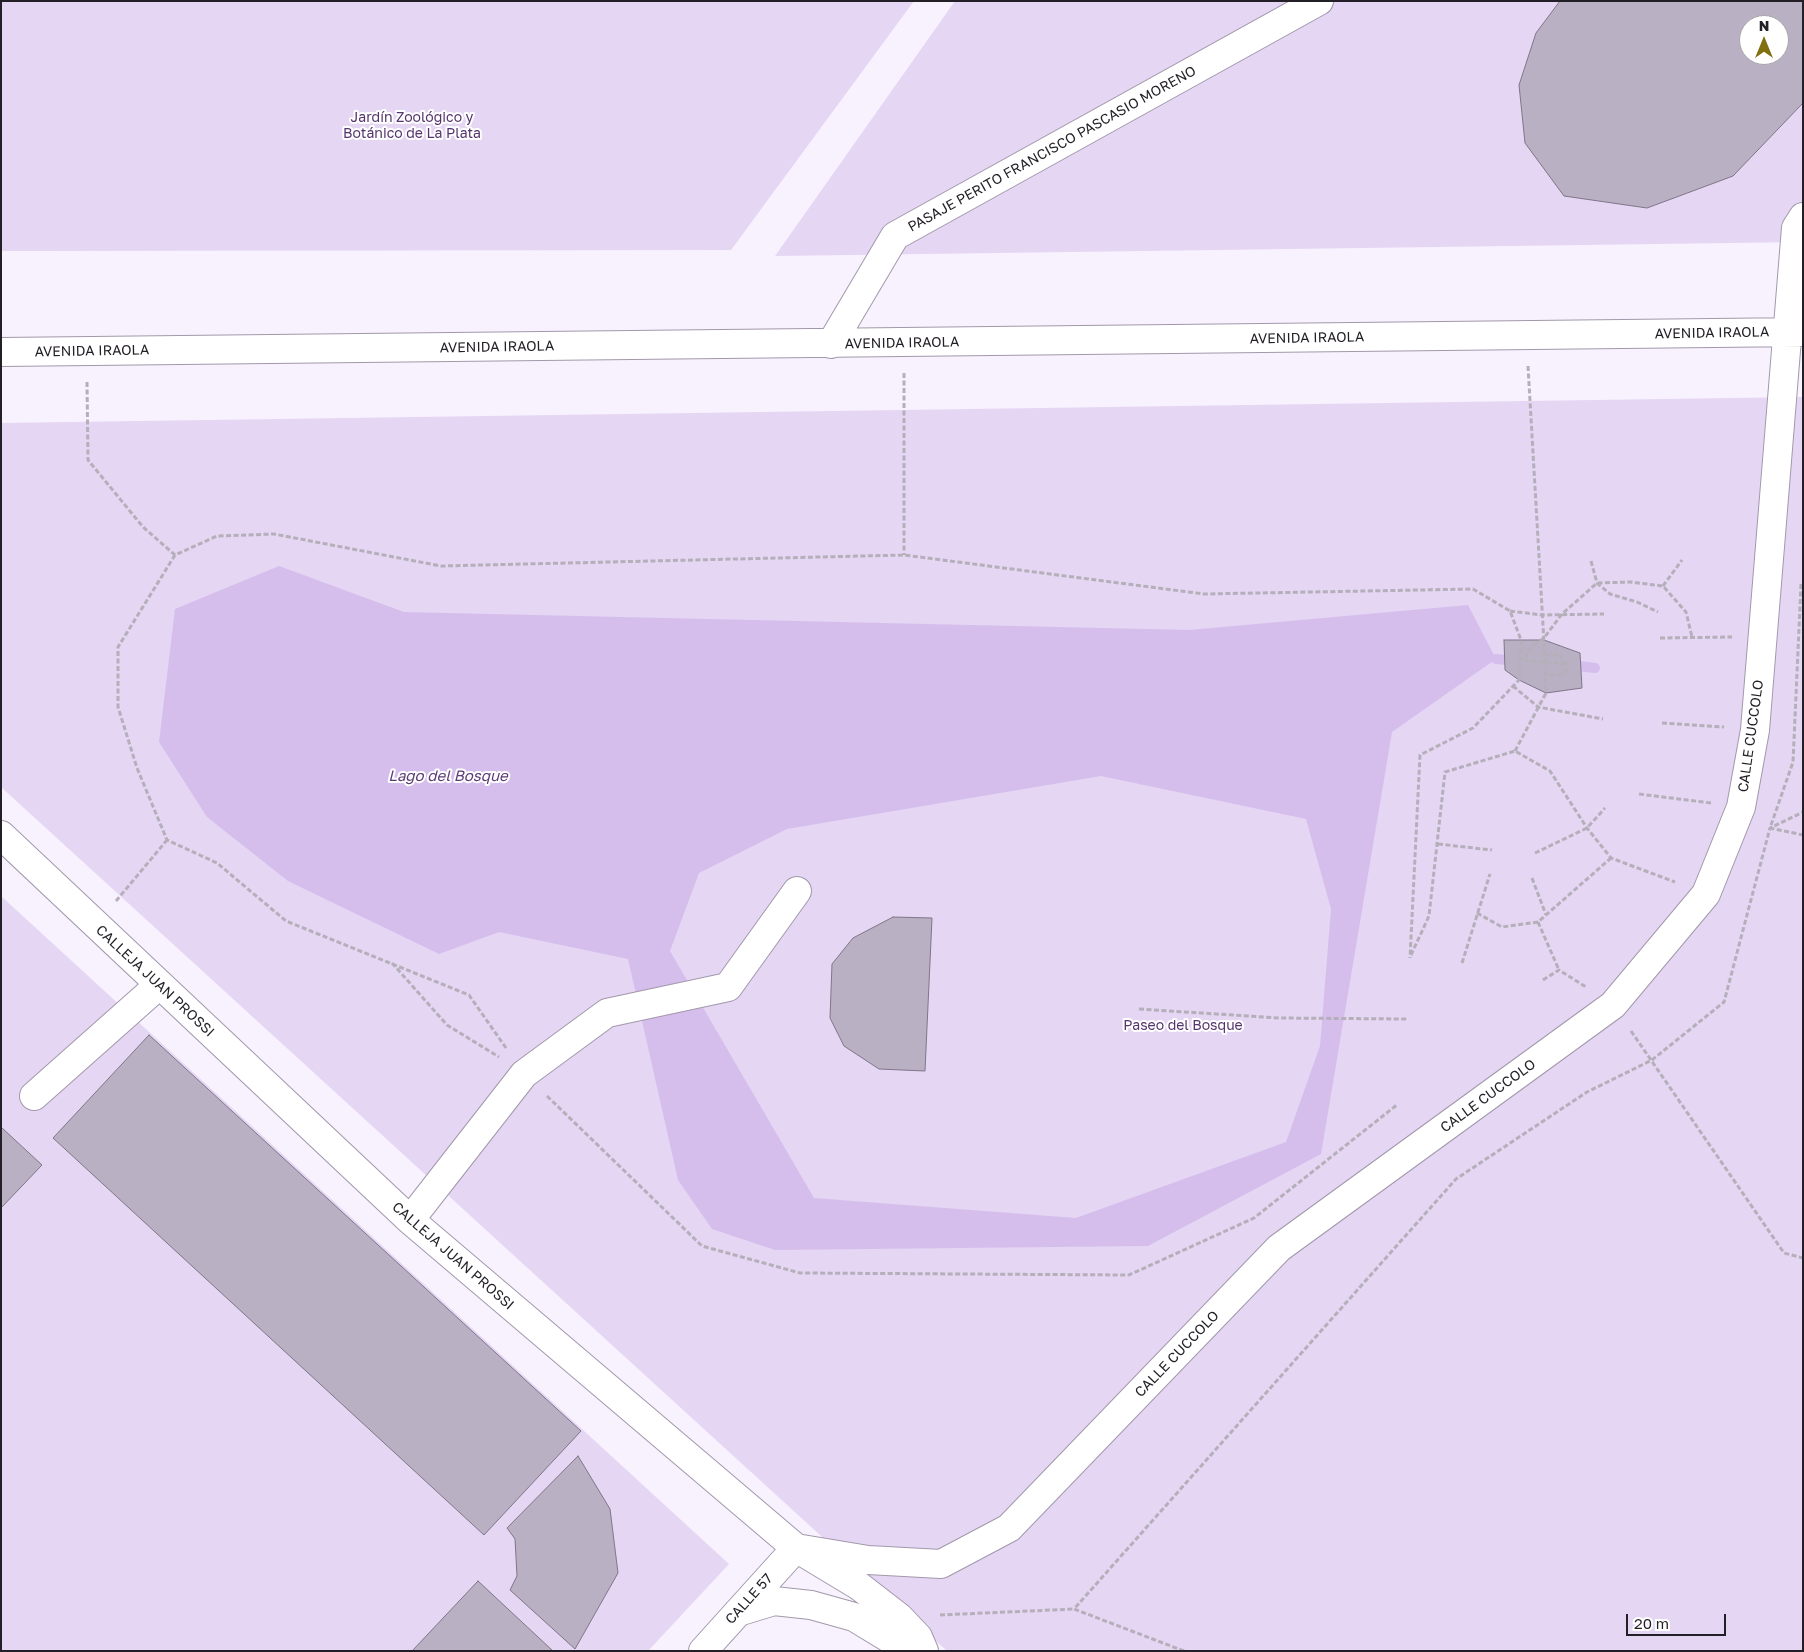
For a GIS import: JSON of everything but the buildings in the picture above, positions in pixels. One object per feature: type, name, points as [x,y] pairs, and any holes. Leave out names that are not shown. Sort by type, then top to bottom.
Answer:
[{"type":"street","name":"PASAJE PERITO FRANCISCO PASCASIO MORENO","points":[[831,344],[895,236],[1319,1]]},
{"type":"street","name":"CALLE CUCCOLO","points":[[796,1548],[868,1560],[941,1564],[1010,1528],[1279,1248],[1612,1005],[1706,894],[1741,807],[1755,730],[1762,637],[1795,332],[1796,228],[1803,218]]},
{"type":"street","name":"AVENIDA IRAOLA","points":[[1,352],[904,344],[1795,332]]},
{"type":"street","name":"CALLEJA JUAN PROSSI","points":[[1,835],[410,1220],[796,1548],[859,1586],[899,1617],[918,1637],[924,1651]]},
{"type":"street","points":[[410,1220],[524,1074],[607,1013],[728,987],[797,891]]},
{"type":"street","points":[[34,1096],[159,985]]},
{"type":"street","name":"CALLE 57","points":[[703,1651],[796,1548]]},
{"type":"street","points":[[738,1612],[774,1601],[812,1605],[854,1617],[910,1651]]},
{"type":"path","points":[[1510,611],[1521,640],[1519,680],[1473,728],[1420,755],[1410,958],[1429,916],[1445,772],[1515,751],[1546,693],[1527,335]]},
{"type":"path","points":[[904,344],[904,555]]},
{"type":"path","points":[[87,351],[88,460],[143,527],[176,555]]},
{"type":"path","points":[[1398,1104],[1254,1218],[1129,1275],[800,1273],[702,1246],[524,1074],[469,995],[390,961],[286,921],[217,863],[167,840],[137,768],[118,708],[118,646],[176,555],[216,536],[274,534],[441,566],[904,555],[1204,594],[1472,590],[1510,611],[1542,615],[1604,614]]},
{"type":"path","points":[[1663,586],[1682,560]]},
{"type":"path","points":[[1591,561],[1597,583],[1610,594],[1637,602],[1658,612]]},
{"type":"path","points":[[1074,1608],[1456,1179],[1588,1092],[1652,1060],[1724,1002],[1770,828],[1793,762],[1801,577]]},
{"type":"path","points":[[1566,664],[1524,660],[1531,647],[1544,638],[1562,614],[1597,583],[1630,582],[1663,586],[1686,612],[1692,637]]},
{"type":"path","points":[[1660,638],[1762,637]]},
{"type":"path","points":[[1545,655],[1558,655],[1566,661],[1566,671],[1558,675],[1545,675]]},
{"type":"path","points":[[1513,686],[1538,707],[1603,719]]},
{"type":"path","points":[[1662,723],[1755,730]]},
{"type":"path","points":[[1515,751],[1550,771],[1587,828],[1611,858],[1706,894]]},
{"type":"path","points":[[1639,794],[1741,807]]},
{"type":"path","points":[[1534,853],[1587,828],[1605,808]]},
{"type":"path","points":[[1770,828],[1803,812]]},
{"type":"path","points":[[1770,828],[1803,835]]},
{"type":"path","points":[[96,926],[167,840]]},
{"type":"path","points":[[1438,844],[1492,850]]},
{"type":"path","points":[[1477,914],[1502,927],[1538,922],[1611,858]]},
{"type":"path","points":[[1462,963],[1490,874]]},
{"type":"path","points":[[1532,878],[1546,915]]},
{"type":"path","points":[[1538,922],[1559,970],[1612,1005],[1652,1060],[1784,1253],[1803,1258]]},
{"type":"path","points":[[390,961],[447,1025],[524,1074]]},
{"type":"path","points":[[1543,980],[1559,970]]},
{"type":"path","points":[[1139,1009],[1279,1018],[1407,1019]]},
{"type":"path","points":[[899,1617],[1074,1608],[1184,1651]]},
{"type":"green space","name":"Jardín Zoológico y Botánico de La Plata","points":[[1,1],[914,1],[731,250],[1,251]]},
{"type":"green space","points":[[955,1],[1803,1],[1803,242],[775,256]]},
{"type":"green space","name":"Paseo del Bosque","points":[[1803,397],[1803,1651],[947,1651],[1,787],[1,423]]},
{"type":"green space","points":[[1,896],[729,1564],[648,1651],[1,1651]]},
{"type":"water","name":"Lago del Bosque","points":[[279,566],[404,612],[1189,630],[1468,605],[1496,659],[1392,732],[1321,1154],[1148,1246],[775,1250],[712,1229],[678,1180],[628,959],[499,932],[439,954],[288,881],[207,817],[159,742],[175,609]],"holes":[[[1101,776],[1306,819],[1331,909],[1320,1046],[1286,1142],[1076,1218],[814,1198],[670,951],[699,873],[787,829]]]},
{"type":"waterway","points":[[1496,659],[1517,661]]},
{"type":"waterway","points":[[1569,665],[1595,668]]}]
